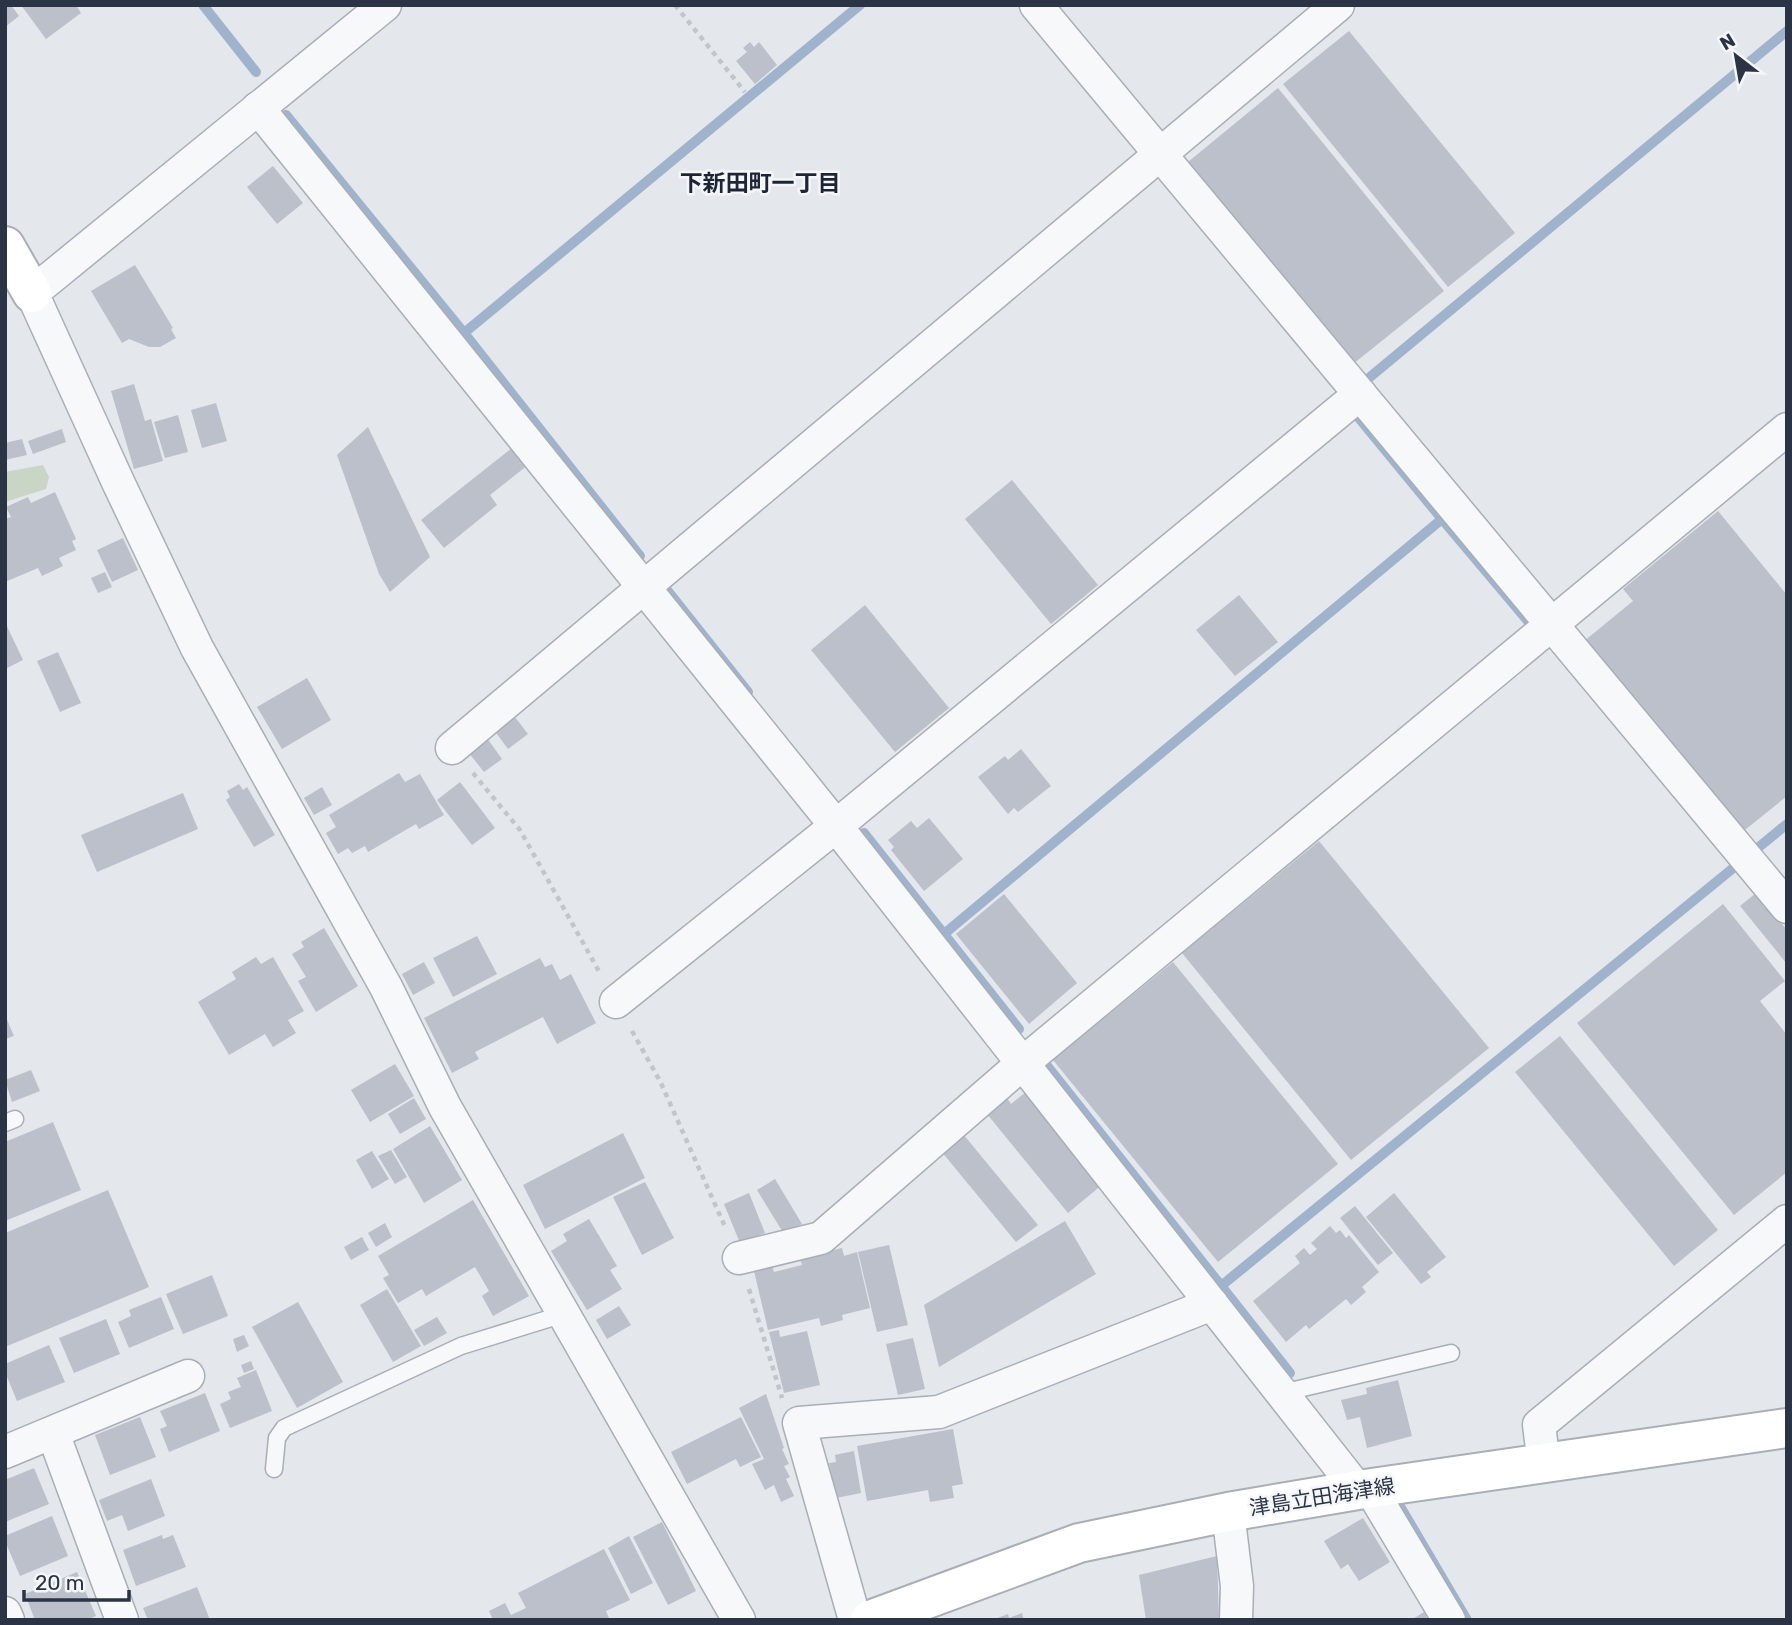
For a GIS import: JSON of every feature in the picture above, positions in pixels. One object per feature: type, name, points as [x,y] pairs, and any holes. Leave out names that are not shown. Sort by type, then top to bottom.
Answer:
[{"type":"main road","points":[[5,246],[32,293]]},
{"type":"main road","name":"津島立田海津線","points":[[870,1620],[1079,1544],[1228,1512],[1364,1489],[1787,1428]]},
{"type":"street","points":[[385,5],[32,293],[197,648],[386,987],[445,1107],[739,1620]]},
{"type":"street","points":[[1036,5],[1787,907]]},
{"type":"street","points":[[452,748],[1338,5]]},
{"type":"street","points":[[258,108],[644,585],[1282,1393],[1364,1489],[1449,1620]]},
{"type":"street","points":[[615,1002],[836,826],[1360,394]]},
{"type":"street","points":[[739,1258],[821,1238],[1023,1063],[1787,429]]},
{"type":"street","points":[[1544,1464],[1539,1426],[1787,1222]]},
{"type":"street","points":[[855,1620],[799,1423],[939,1412],[1213,1304]]},
{"type":"street","points":[[5,1452],[188,1376]]},
{"type":"street","points":[[52,1433],[122,1620]]},
{"type":"street","points":[[1228,1512],[1237,1586],[1236,1620]]},
{"type":"street","points":[[5,1613],[8,1620]]},
{"type":"lane","points":[[274,1469],[277,1438],[284,1428],[461,1346],[564,1314]]},
{"type":"lane","points":[[1282,1393],[1451,1353]]},
{"type":"path","points":[[675,5],[745,92]]},
{"type":"path","points":[[452,748],[520,830],[660,1081],[739,1258],[781,1396],[799,1423]]},
{"type":"green space","points":[[43,465],[49,477],[46,489],[5,502],[5,472]]},
{"type":"building","points":[[5,5],[11,5],[19,16],[5,27]]},
{"type":"building","points":[[21,5],[76,5],[81,13],[46,39]]},
{"type":"building","points":[[1349,31],[1515,233],[1448,287],[1283,84]]},
{"type":"building","points":[[750,42],[754,47],[759,42],[777,65],[755,84],[736,61],[747,52],[743,48]]},
{"type":"building","points":[[1278,88],[1444,291],[1353,364],[1188,162]]},
{"type":"building","points":[[273,166],[303,203],[277,224],[247,187]]},
{"type":"building","points":[[135,265],[173,328],[171,329],[176,338],[160,347],[149,347],[129,339],[122,343],[91,291]]},
{"type":"building","points":[[134,384],[145,421],[151,419],[163,461],[134,469],[111,391]]},
{"type":"building","points":[[216,403],[227,441],[202,448],[191,410]]},
{"type":"building","points":[[178,415],[188,452],[165,458],[154,422]]},
{"type":"building","points":[[368,427],[430,557],[390,592],[379,574],[337,455]]},
{"type":"building","points":[[62,429],[66,442],[33,454],[28,441]]},
{"type":"building","points":[[22,439],[27,455],[5,460],[5,443]]},
{"type":"building","points":[[513,447],[528,465],[490,495],[497,505],[444,548],[421,520]]},
{"type":"building","points":[[1012,480],[1098,585],[1051,624],[965,519]]},
{"type":"building","points":[[55,492],[76,539],[72,541],[76,550],[59,558],[63,566],[42,576],[38,568],[5,582],[5,519],[11,517],[6,507],[28,497],[31,503]]},
{"type":"building","points":[[1718,511],[1787,595],[1787,796],[1740,834],[1583,642],[1633,601],[1623,589]]},
{"type":"building","points":[[123,538],[138,570],[112,582],[97,550]]},
{"type":"building","points":[[105,572],[112,587],[98,593],[91,578]]},
{"type":"building","points":[[1239,595],[1278,642],[1235,676],[1196,630]]},
{"type":"building","points":[[865,605],[949,708],[895,752],[811,650]]},
{"type":"building","points":[[5,622],[23,660],[5,669]]},
{"type":"building","points":[[58,652],[81,703],[60,712],[37,661]]},
{"type":"building","points":[[307,678],[331,720],[282,749],[257,707]]},
{"type":"building","points":[[511,712],[528,734],[508,749],[491,726]]},
{"type":"building","points":[[484,734],[502,759],[484,772],[465,748]]},
{"type":"building","points":[[1021,749],[1051,786],[1018,812],[1014,808],[1008,814],[978,777],[1005,756],[1008,760]]},
{"type":"building","points":[[399,773],[405,782],[420,774],[444,815],[419,829],[416,824],[368,852],[365,846],[352,853],[348,848],[338,854],[326,833],[336,827],[329,815]]},
{"type":"building","points":[[460,782],[495,828],[472,845],[437,800]]},
{"type":"building","points":[[239,784],[243,790],[247,787],[275,835],[254,847],[226,800],[230,797],[227,791]]},
{"type":"building","points":[[322,787],[332,805],[314,815],[304,798]]},
{"type":"building","points":[[183,793],[198,829],[97,872],[81,835]]},
{"type":"building","points":[[929,818],[963,859],[924,891],[891,850],[894,847],[888,840],[911,821],[917,828]]},
{"type":"building","points":[[1319,841],[1489,1048],[1351,1160],[1182,953]]},
{"type":"building","points":[[1756,893],[1787,930],[1787,964],[1740,906]]},
{"type":"building","points":[[1004,894],[1077,983],[1029,1024],[956,934]]},
{"type":"building","points":[[1723,904],[1785,981],[1760,1001],[1787,1035],[1787,1172],[1734,1215],[1577,1023]]},
{"type":"building","points":[[324,928],[358,986],[316,1012],[298,981],[306,977],[292,954],[304,947],[301,942]]},
{"type":"building","points":[[477,936],[497,974],[453,997],[433,958]]},
{"type":"building","points":[[256,957],[261,964],[273,957],[304,1011],[288,1020],[296,1033],[273,1047],[265,1034],[229,1055],[198,1002],[236,979],[232,972]]},
{"type":"building","points":[[540,958],[545,967],[552,964],[560,980],[571,974],[596,1023],[557,1044],[543,1017],[475,1052],[479,1059],[452,1073],[424,1018]]},
{"type":"building","points":[[424,962],[435,983],[413,995],[402,974]]},
{"type":"building","points":[[1173,962],[1338,1164],[1218,1262],[1053,1060]]},
{"type":"building","points":[[5,1015],[14,1036],[5,1039]]},
{"type":"building","points":[[1560,1036],[1718,1230],[1674,1266],[1515,1072]]},
{"type":"building","points":[[395,1064],[414,1096],[370,1122],[351,1090]]},
{"type":"building","points":[[31,1070],[40,1091],[12,1102],[5,1080]]},
{"type":"building","points":[[1027,1091],[1103,1184],[1068,1213],[987,1114],[1007,1098],[1011,1104]]},
{"type":"building","points":[[414,1098],[426,1119],[400,1134],[388,1114]]},
{"type":"building","points":[[53,1122],[81,1190],[5,1221],[5,1142]]},
{"type":"building","points":[[430,1126],[462,1180],[424,1203],[393,1149]]},
{"type":"building","points":[[623,1133],[645,1178],[545,1229],[523,1185]]},
{"type":"building","points":[[963,1134],[1038,1225],[1016,1242],[941,1151]]},
{"type":"building","points":[[391,1150],[407,1177],[395,1184],[378,1156]]},
{"type":"building","points":[[372,1151],[389,1179],[372,1189],[356,1160]]},
{"type":"building","points":[[775,1179],[802,1224],[784,1234],[757,1190]]},
{"type":"building","points":[[645,1182],[674,1238],[642,1255],[613,1197]]},
{"type":"building","points":[[108,1190],[149,1287],[5,1347],[5,1233]]},
{"type":"building","points":[[749,1193],[765,1233],[740,1243],[724,1204]]},
{"type":"building","points":[[1394,1193],[1446,1257],[1427,1272],[1431,1277],[1421,1284],[1366,1217]]},
{"type":"building","points":[[473,1200],[529,1296],[493,1316],[482,1296],[489,1291],[475,1267],[426,1296],[422,1289],[398,1303],[383,1278],[389,1275],[378,1256]]},
{"type":"building","points":[[1355,1206],[1393,1253],[1378,1265],[1340,1218]]},
{"type":"building","points":[[589,1219],[617,1266],[610,1270],[622,1289],[587,1310],[551,1251],[567,1241],[563,1234]]},
{"type":"building","points":[[1065,1221],[1096,1274],[939,1367],[924,1305]]},
{"type":"building","points":[[385,1223],[392,1237],[376,1247],[368,1233]]},
{"type":"building","points":[[1330,1226],[1336,1233],[1340,1230],[1346,1238],[1349,1235],[1379,1272],[1362,1287],[1366,1292],[1351,1305],[1346,1299],[1309,1329],[1306,1325],[1286,1342],[1253,1301],[1300,1263],[1295,1256],[1304,1248],[1310,1255],[1317,1249],[1311,1243]]},
{"type":"building","points":[[362,1237],[369,1250],[351,1260],[344,1247]]},
{"type":"building","points":[[889,1245],[908,1325],[877,1332],[858,1252]]},
{"type":"building","points":[[842,1248],[844,1256],[857,1252],[870,1308],[842,1315],[843,1320],[821,1326],[819,1318],[768,1330],[754,1271],[772,1266],[774,1272],[802,1265],[800,1258]]},
{"type":"building","points":[[212,1275],[228,1316],[183,1334],[166,1294]]},
{"type":"building","points":[[387,1289],[421,1346],[393,1362],[360,1305]]},
{"type":"building","points":[[161,1297],[174,1329],[129,1348],[118,1322],[131,1316],[129,1310]]},
{"type":"building","points":[[298,1302],[343,1382],[297,1408],[252,1327]]},
{"type":"building","points":[[619,1306],[631,1325],[607,1339],[596,1320]]},
{"type":"building","points":[[437,1317],[447,1333],[424,1346],[414,1330]]},
{"type":"building","points":[[106,1319],[120,1354],[74,1373],[59,1338]]},
{"type":"building","points":[[779,1330],[780,1337],[807,1331],[820,1385],[784,1393],[769,1332]]},
{"type":"building","points":[[244,1335],[249,1346],[237,1352],[233,1339]]},
{"type":"building","points":[[913,1338],[925,1389],[898,1395],[886,1344]]},
{"type":"building","points":[[49,1345],[65,1382],[17,1401],[5,1372],[5,1364]]},
{"type":"building","points":[[251,1361],[254,1369],[244,1373],[241,1365]]},
{"type":"building","points":[[256,1370],[272,1411],[230,1428],[220,1404],[231,1399],[228,1392],[241,1387],[237,1378]]},
{"type":"building","points":[[1398,1380],[1412,1436],[1367,1448],[1360,1417],[1347,1420],[1341,1400],[1367,1394],[1366,1388]]},
{"type":"building","points":[[205,1393],[220,1431],[169,1452],[160,1429],[167,1426],[160,1411]]},
{"type":"building","points":[[766,1394],[789,1464],[784,1466],[790,1477],[786,1479],[794,1496],[781,1502],[774,1485],[765,1490],[752,1464],[764,1459],[739,1408]]},
{"type":"building","points":[[140,1417],[156,1457],[110,1475],[95,1435]]},
{"type":"building","points":[[741,1417],[761,1457],[740,1467],[736,1459],[687,1484],[671,1452]]},
{"type":"building","points":[[953,1429],[963,1484],[952,1486],[954,1498],[930,1502],[928,1490],[867,1501],[857,1446]]},
{"type":"building","points":[[854,1451],[861,1493],[836,1498],[829,1463],[836,1462],[835,1455]]},
{"type":"building","points":[[34,1468],[49,1504],[5,1522],[5,1480]]},
{"type":"building","points":[[151,1479],[165,1516],[128,1531],[122,1515],[107,1521],[99,1500]]},
{"type":"building","points":[[52,1516],[68,1556],[20,1576],[5,1536]]},
{"type":"building","points":[[1363,1518],[1390,1562],[1359,1581],[1348,1564],[1341,1569],[1324,1541]]},
{"type":"building","points":[[662,1522],[696,1591],[668,1605],[633,1537]]},
{"type":"building","points":[[162,1535],[163,1539],[173,1535],[186,1567],[136,1586],[123,1550]]},
{"type":"building","points":[[629,1536],[653,1583],[631,1594],[608,1548]]},
{"type":"building","points":[[604,1549],[630,1600],[606,1611],[610,1620],[493,1620],[489,1611],[505,1603],[511,1615],[526,1608],[518,1593]]},
{"type":"building","points":[[1217,1556],[1219,1620],[1146,1620],[1139,1575]]},
{"type":"building","points":[[77,1572],[96,1616],[87,1620],[35,1620],[25,1594]]},
{"type":"building","points":[[197,1587],[210,1620],[148,1620],[143,1608]]},
{"type":"building","points":[[1424,1612],[1428,1620],[1411,1620]]},
{"type":"building","points":[[1022,1613],[1024,1620],[992,1620],[1008,1614],[1009,1618]]},
{"type":"waterway","points":[[203,5],[256,72]]},
{"type":"waterway","points":[[464,333],[860,5]]},
{"type":"waterway","points":[[1364,382],[1787,31]]},
{"type":"waterway","points":[[286,115],[464,333],[640,556]]},
{"type":"waterway","points":[[944,934],[1442,519],[1359,418]]},
{"type":"waterway","points":[[1442,519],[1528,621]]},
{"type":"waterway","points":[[667,590],[748,692]]},
{"type":"waterway","points":[[1754,851],[1787,824]]},
{"type":"waterway","points":[[864,833],[1019,1029]]},
{"type":"waterway","points":[[1221,1286],[1737,865]]},
{"type":"waterway","points":[[1048,1067],[1290,1373]]},
{"type":"waterway","points":[[1401,1508],[1467,1620]]},
{"type":"district","name":"下新田町一丁目","points":[[760,183]]}]
